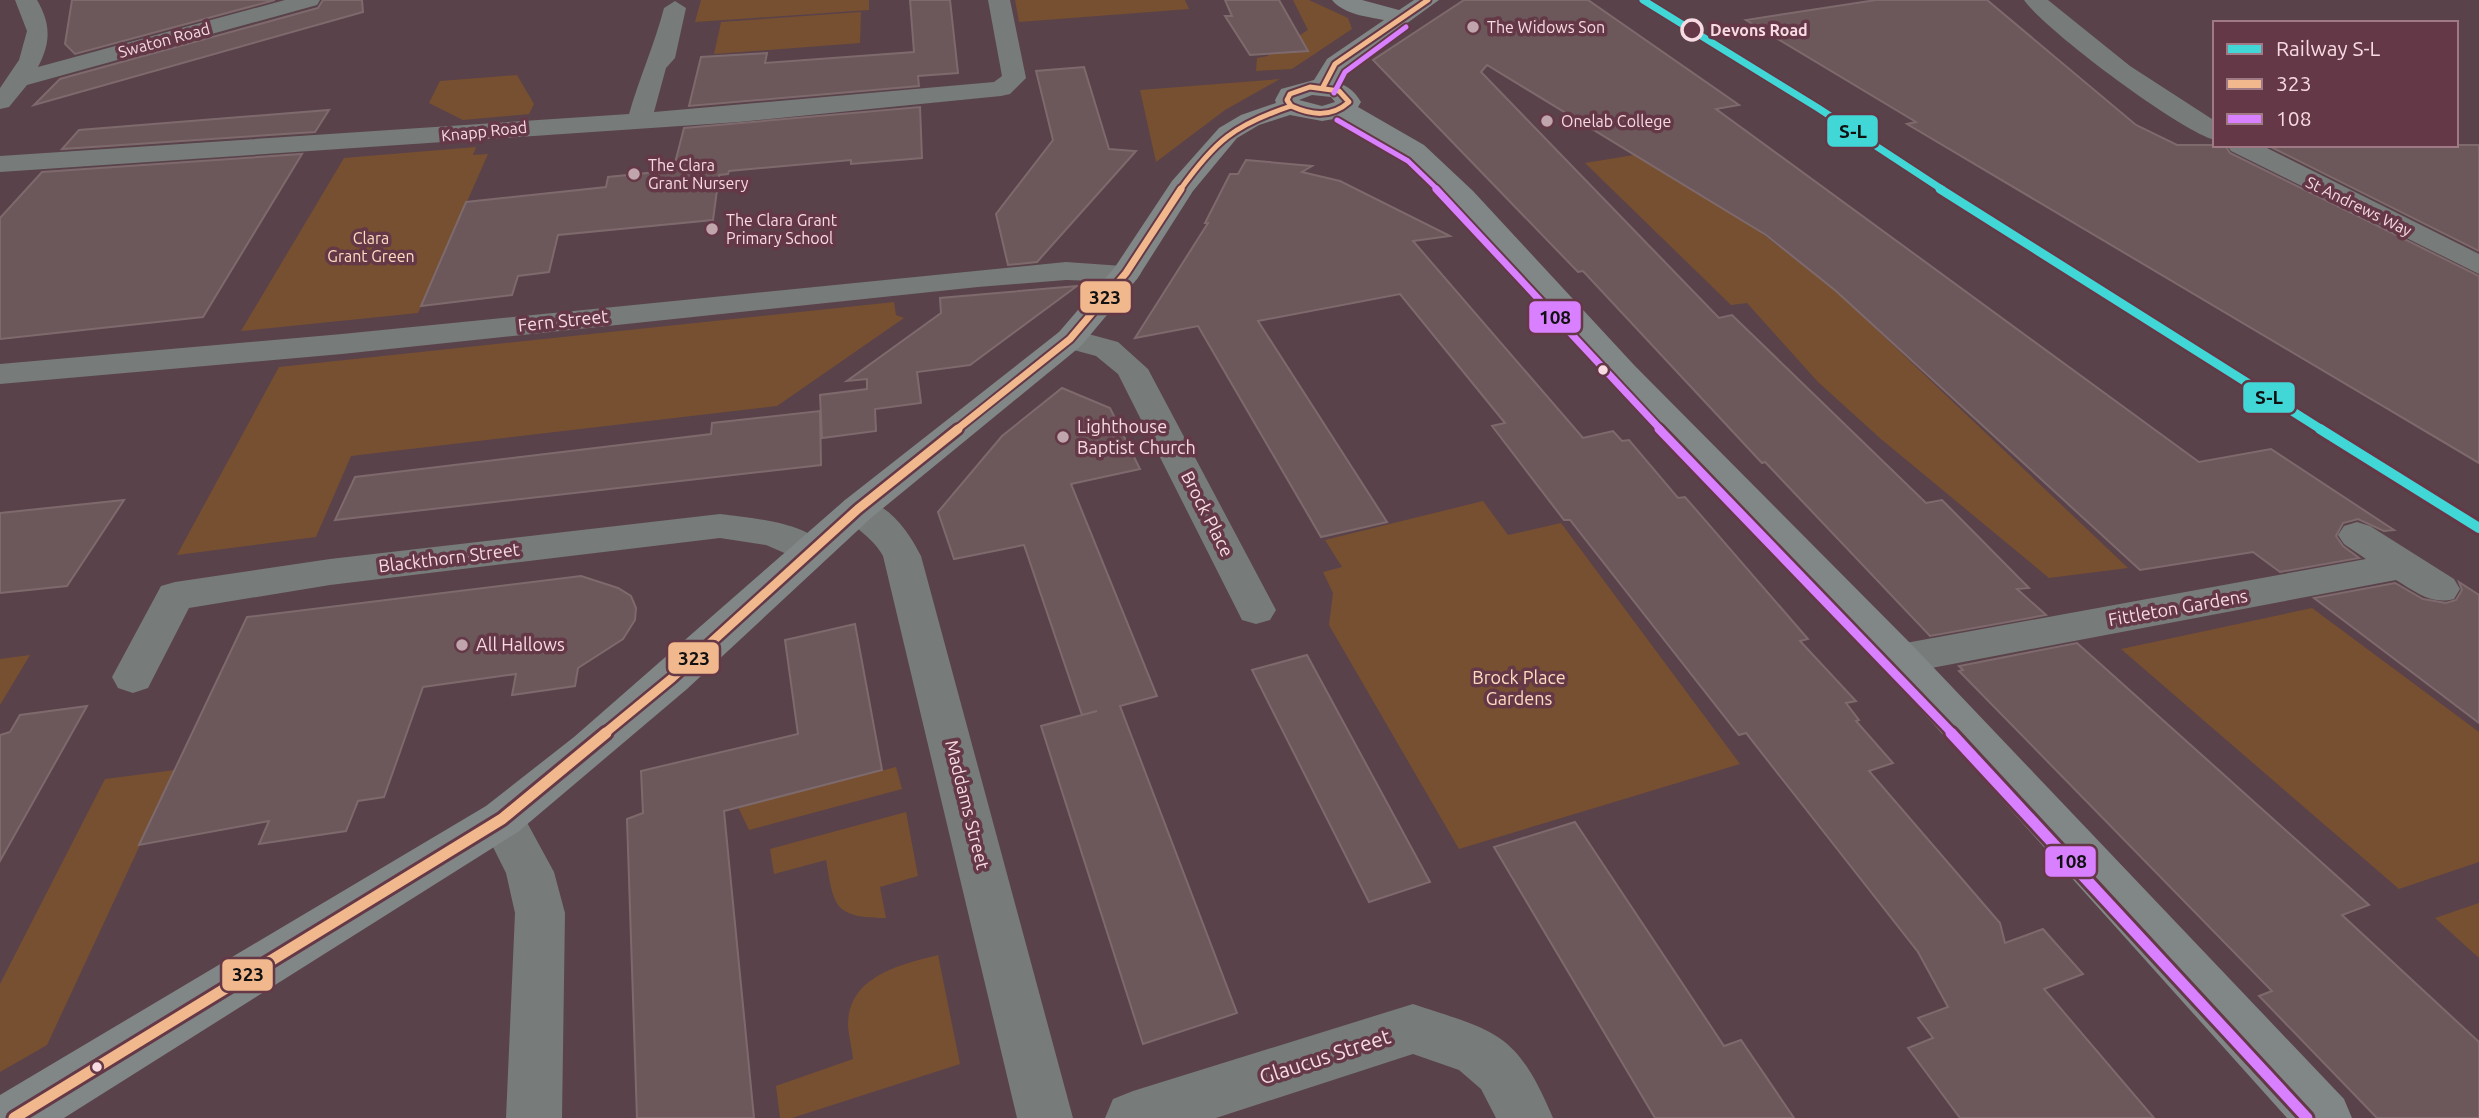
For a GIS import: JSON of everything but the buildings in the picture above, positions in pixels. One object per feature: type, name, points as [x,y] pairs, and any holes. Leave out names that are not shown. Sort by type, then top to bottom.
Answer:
[{"type":"main road","points":[[1343,0],[1367,10],[1399,17]]},
{"type":"main road","points":[[14,1118],[502,819],[662,687],[858,509],[1070,339],[1126,273],[1182,187],[1228,133],[1250,120],[1291,106],[1316,114],[1333,98],[1335,64],[1399,17],[1428,0]]},
{"type":"main road","points":[[1333,98],[1404,144],[1436,170],[1633,382],[1900,659],[2324,1118]]},
{"type":"street","points":[[0,102],[18,80],[33,51],[38,31],[26,0]]},
{"type":"street","name":"Swaton Road","points":[[18,80],[309,0]]},
{"type":"street","name":"Knapp Road","points":[[0,164],[402,138],[640,118],[751,113],[1001,89],[1014,78],[999,0]]},
{"type":"street","points":[[2035,0],[2069,32],[2108,61],[2213,131]]},
{"type":"street","points":[[640,118],[655,65],[663,58],[675,8]]},
{"type":"street","name":"St Andrews Way","points":[[2244,147],[2479,265]]},
{"type":"street","name":"Fern Street","points":[[0,374],[342,344],[978,278],[1066,271],[1126,273]]},
{"type":"street","name":"Brock Place","points":[[1070,339],[1107,349],[1132,369],[1256,610]]},
{"type":"street","name":"Maddams Street","points":[[858,509],[890,533],[902,556],[1045,1118]]},
{"type":"street","name":"Blackthorn Street","points":[[134,677],[175,596],[343,571],[720,526],[774,534],[810,551]]},
{"type":"street","points":[[2357,535],[2440,589]]},
{"type":"street","name":"Fittleton Gardens","points":[[1900,659],[2402,566]]},
{"type":"street","points":[[502,819],[530,872],[540,912],[534,1118]]},
{"type":"street","name":"Glaucus Street","points":[[1133,1118],[1413,1029],[1477,1051],[1500,1070],[1525,1118]]},
{"type":"green space","points":[[701,0],[869,0],[869,10],[695,22]]},
{"type":"green space","points":[[1015,0],[1185,0],[1189,9],[1019,22]]},
{"type":"green space","points":[[1293,0],[1309,0],[1348,18],[1352,29],[1292,69],[1256,71],[1257,58],[1268,56],[1277,41],[1292,40],[1308,30]]},
{"type":"green space","points":[[861,12],[860,43],[714,54],[721,22]]},
{"type":"green space","points":[[517,75],[534,104],[529,114],[463,120],[429,103],[440,81]]},
{"type":"green space","points":[[1280,79],[1225,110],[1156,162],[1140,90]]},
{"type":"green space","name":"Clara Grant Green","points":[[476,147],[473,155],[488,154],[418,313],[241,331],[344,158]]},
{"type":"green space","points":[[1646,153],[1738,215],[1836,291],[2128,568],[2049,578],[1881,439],[1818,382],[1747,303],[1731,305],[1585,163]]},
{"type":"green space","points":[[894,302],[896,315],[904,318],[777,406],[351,456],[316,537],[177,555],[279,367]]},
{"type":"green space","name":"Brock Place Gardens","points":[[1483,501],[1508,535],[1561,523],[1740,764],[1459,849],[1329,625],[1333,593],[1323,572],[1342,567],[1325,540]]},
{"type":"green space","points":[[2312,608],[2479,732],[2479,862],[2399,889],[2121,649]]},
{"type":"green space","points":[[30,655],[0,705],[0,659]]},
{"type":"green space","points":[[896,767],[902,789],[749,830],[738,807]]},
{"type":"green space","points":[[175,770],[47,1045],[0,1072],[0,984],[105,779]]},
{"type":"green space","points":[[906,812],[918,876],[880,887],[886,918],[855,915],[839,906],[831,888],[826,860],[774,874],[770,849]]},
{"type":"green space","points":[[2479,903],[2479,958],[2435,918]]},
{"type":"green space","points":[[938,955],[960,1064],[792,1118],[780,1118],[776,1086],[853,1059],[848,1027],[850,1010],[856,996],[866,984],[893,969]]},
{"type":"rail line","name":"S-L","points":[[1643,0],[1818,108],[2050,261],[2479,528]]},
{"type":"transit line","name":"323","points":[[1323,87],[1335,64],[1428,0]]},
{"type":"transit line","name":"108","points":[[1334,93],[1345,72],[1406,27]]},
{"type":"transit line","name":"323","points":[[1310,87],[1339,91],[1349,102],[1336,111],[1322,114],[1291,106],[1287,100],[1290,94],[1310,87]]},
{"type":"transit line","name":"323","points":[[14,1118],[502,819],[672,678],[858,509],[1070,339],[1126,273],[1182,187],[1228,133],[1250,120],[1291,106]]},
{"type":"transit line","name":"108","points":[[1337,120],[1408,161],[1454,206],[1614,382],[1891,667],[2307,1118]]},
{"type":"place","name":"The Widows Son","points":[[1473,27]]},
{"type":"place","name":"Devons Road","points":[[1692,30]]},
{"type":"place","name":"Onelab College","points":[[1547,121]]},
{"type":"place","name":"The Clara Grant Nursery","points":[[634,174]]},
{"type":"place","name":"The Clara Grant Primary School","points":[[712,229]]},
{"type":"place","name":"Lighthouse Baptist Church","points":[[1063,437]]},
{"type":"place","name":"All Hallows","points":[[462,645]]}]
